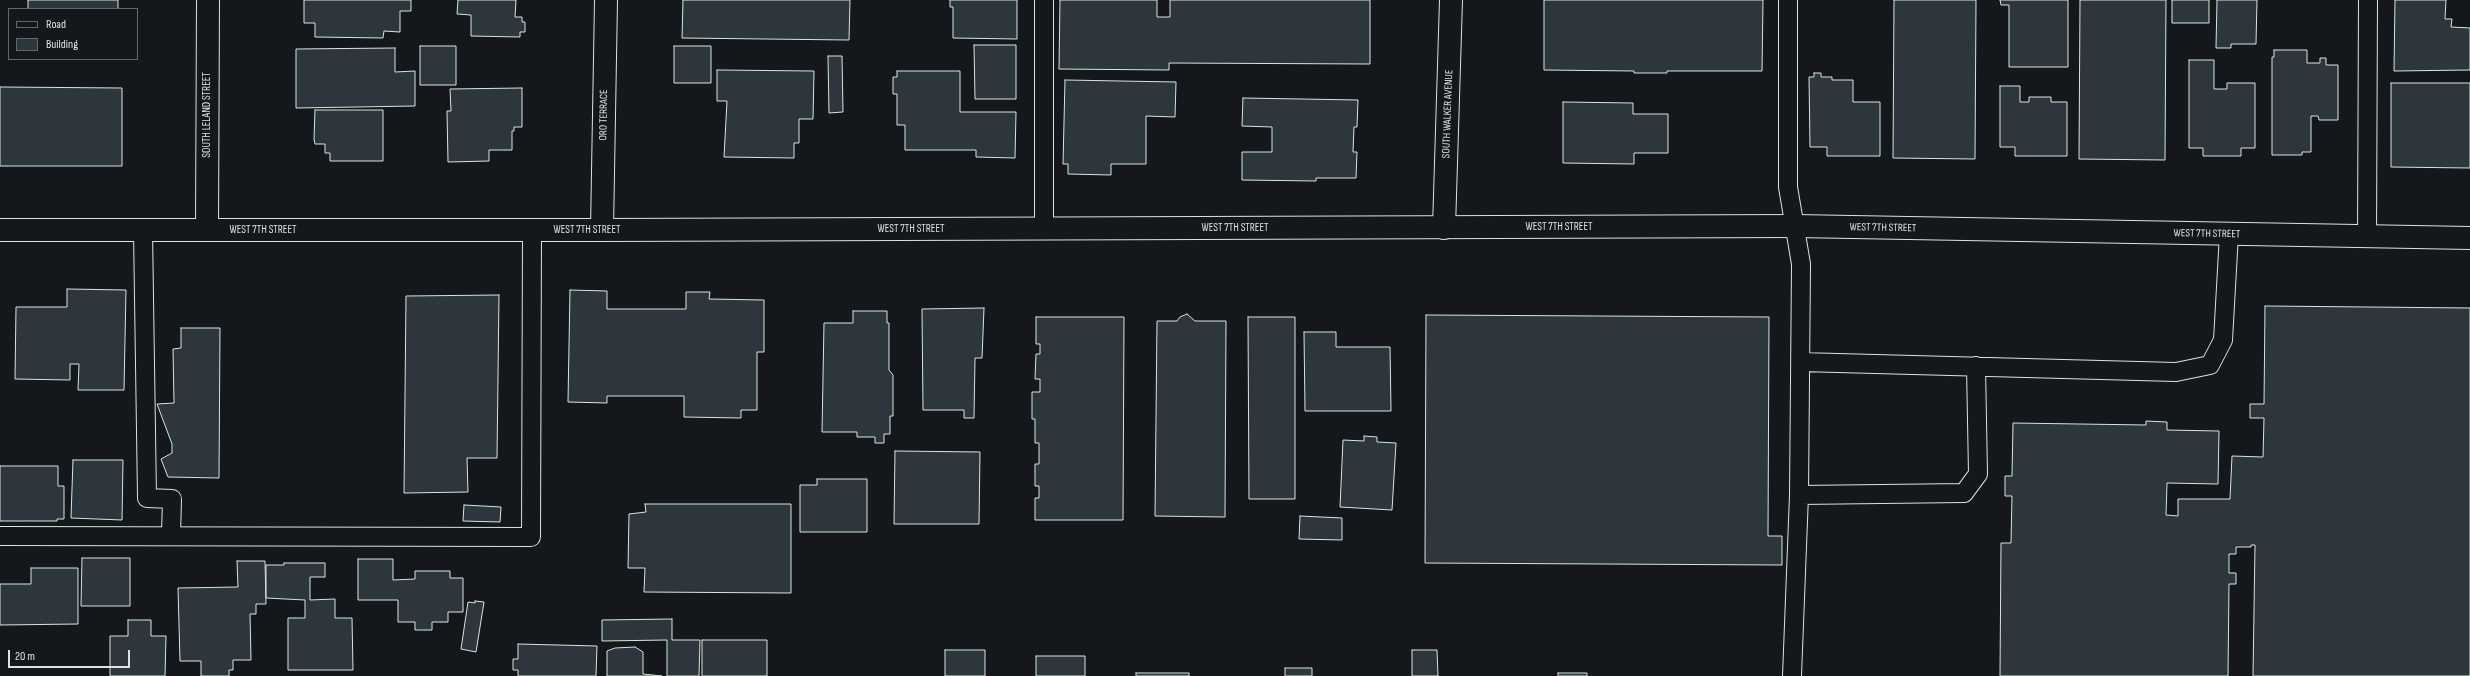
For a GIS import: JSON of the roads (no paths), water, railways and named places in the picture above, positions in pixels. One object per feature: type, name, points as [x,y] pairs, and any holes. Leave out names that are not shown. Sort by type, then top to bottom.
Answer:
[{"type":"street","name":"SOUTH LELAND STREET","points":[[207,230],[208,0]]},
{"type":"street","name":"ORO TERRACE","points":[[602,230],[606,0]]},
{"type":"street","name":"SOUTH WALKER AVENUE","points":[[1444,228],[1451,0]]},
{"type":"street","name":"WEST 7TH STREET","points":[[0,230],[602,230],[1796,226],[2470,238]]},
{"type":"lane","points":[[1044,0],[1044,229]]},
{"type":"lane","points":[[1788,0],[1788,187],[1796,226],[1801,264],[1798,495],[1792,676]]},
{"type":"lane","points":[[2367,237],[2368,0]]},
{"type":"lane","points":[[143,230],[146,498],[172,499],[171,535]]},
{"type":"lane","points":[[0,536],[171,535],[531,537],[532,230]]},
{"type":"lane","points":[[1800,362],[2176,372],[2210,365],[2223,340],[2229,234]]},
{"type":"lane","points":[[1798,495],[1964,493],[1978,474],[1976,366]]}]
